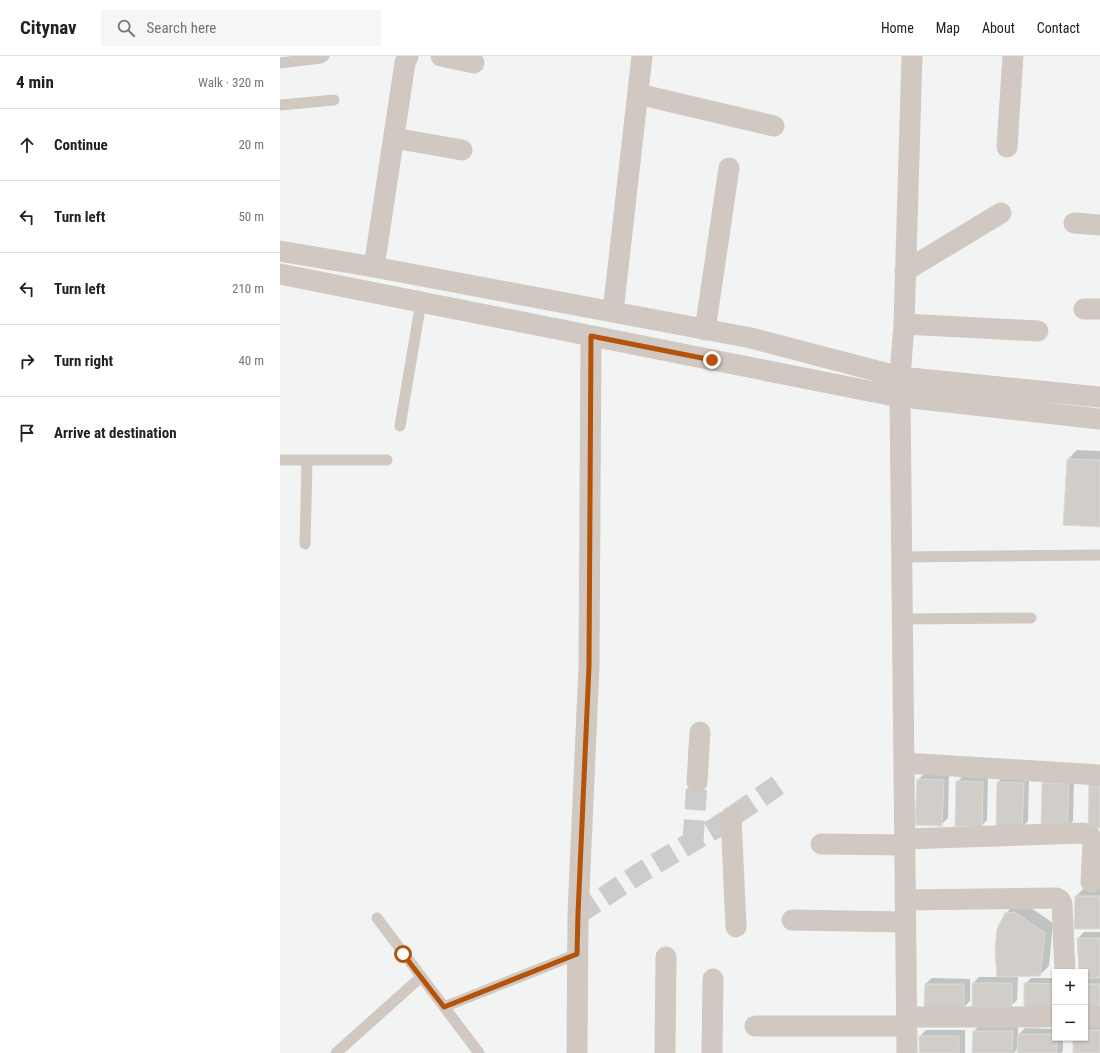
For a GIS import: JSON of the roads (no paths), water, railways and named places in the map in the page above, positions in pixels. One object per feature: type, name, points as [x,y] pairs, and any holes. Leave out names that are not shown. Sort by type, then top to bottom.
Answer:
[{"type":"street","points":[[374,267],[405,63],[408,56]]},
{"type":"street","points":[[441,56],[474,63]]},
{"type":"street","points":[[613,312],[642,56]]},
{"type":"street","points":[[907,1053],[900,387],[906,271],[912,56]]},
{"type":"street","points":[[1007,147],[1012,56]]},
{"type":"street","points":[[638,94],[774,126]]},
{"type":"street","points":[[394,138],[462,150]]},
{"type":"street","points":[[705,330],[728,168]]},
{"type":"street","points":[[906,271],[1001,212]]},
{"type":"street","points":[[1074,223],[1100,225]]},
{"type":"street","points":[[280,251],[374,267],[763,341],[900,387],[1100,397]]},
{"type":"street","points":[[280,274],[591,336],[1100,419]]},
{"type":"street","points":[[904,324],[1038,331]]},
{"type":"street","points":[[577,1053],[578,914],[589,666],[591,336]]},
{"type":"street","points":[[697,782],[700,732]]},
{"type":"street","points":[[904,763],[1100,774]]},
{"type":"street","points":[[731,817],[736,927]]},
{"type":"street","points":[[821,844],[904,842],[1083,833],[1090,836],[1093,842],[1091,882]]},
{"type":"street","points":[[905,900],[1056,898],[1060,900],[1062,904],[1065,969]]},
{"type":"street","points":[[792,920],[905,922]]},
{"type":"street","points":[[665,1053],[666,957]]},
{"type":"street","points":[[712,1053],[713,979]]},
{"type":"street","points":[[755,1026],[1052,1017]]},
{"type":"street","points":[[1088,1017],[1100,1017]]},
{"type":"lane","points":[[280,63],[320,58],[324,56]]},
{"type":"lane","points":[[280,105],[334,100]]},
{"type":"lane","points":[[400,426],[421,302]]},
{"type":"lane","points":[[280,460],[387,460]]},
{"type":"lane","points":[[305,544],[308,460]]},
{"type":"lane","points":[[902,557],[1100,555]]},
{"type":"lane","points":[[903,619],[1031,618]]},
{"type":"lane","points":[[377,918],[479,1053]]},
{"type":"lane","points":[[444,1007],[577,954]]},
{"type":"lane","points":[[336,1053],[421,977]]},
{"type":"tunnel","points":[[578,914],[640,873],[717,827],[784,781]]},
{"type":"tunnel","points":[[693,841],[697,782]]}]
